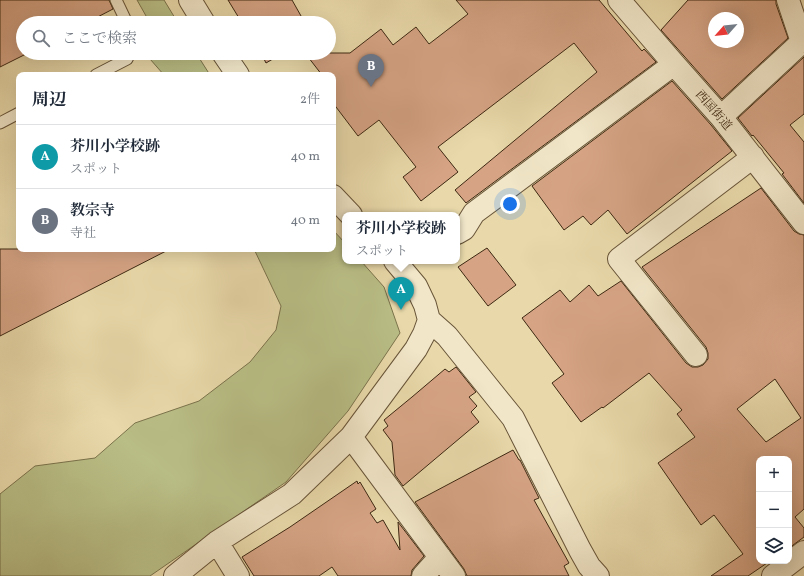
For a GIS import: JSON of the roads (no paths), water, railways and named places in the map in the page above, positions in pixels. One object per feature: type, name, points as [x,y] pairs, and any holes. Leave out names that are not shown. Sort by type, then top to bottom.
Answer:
[{"type":"street","points":[[190,0],[200,16]]},
{"type":"street","name":"西国街道","points":[[619,0],[721,117],[804,223]]},
{"type":"street","points":[[721,117],[803,41],[788,0]]},
{"type":"street","points":[[228,60],[236,72]]},
{"type":"street","points":[[460,231],[464,229],[474,213],[674,64]]},
{"type":"street","points":[[696,355],[618,259],[753,158]]},
{"type":"street","points":[[336,199],[348,212]]},
{"type":"street","points":[[404,264],[425,305],[429,320],[447,336],[513,418],[580,550],[589,566],[598,576]]},
{"type":"street","points":[[176,576],[217,542],[292,494],[351,437],[416,349],[429,320]]},
{"type":"street","points":[[351,437],[454,576]]},
{"type":"street","points":[[217,542],[238,576]]},
{"type":"street","points":[[773,576],[804,552]]},
{"type":"street","points":[[423,576],[440,557]]},
{"type":"lane","points":[[116,0],[124,16]]},
{"type":"lane","points":[[102,72],[125,60]]},
{"type":"lane","points":[[0,123],[16,115]]},
{"type":"place","name":"教宗寺","points":[[371,87]]},
{"type":"place","name":"芥川小学校跡","points":[[401,310]]}]
